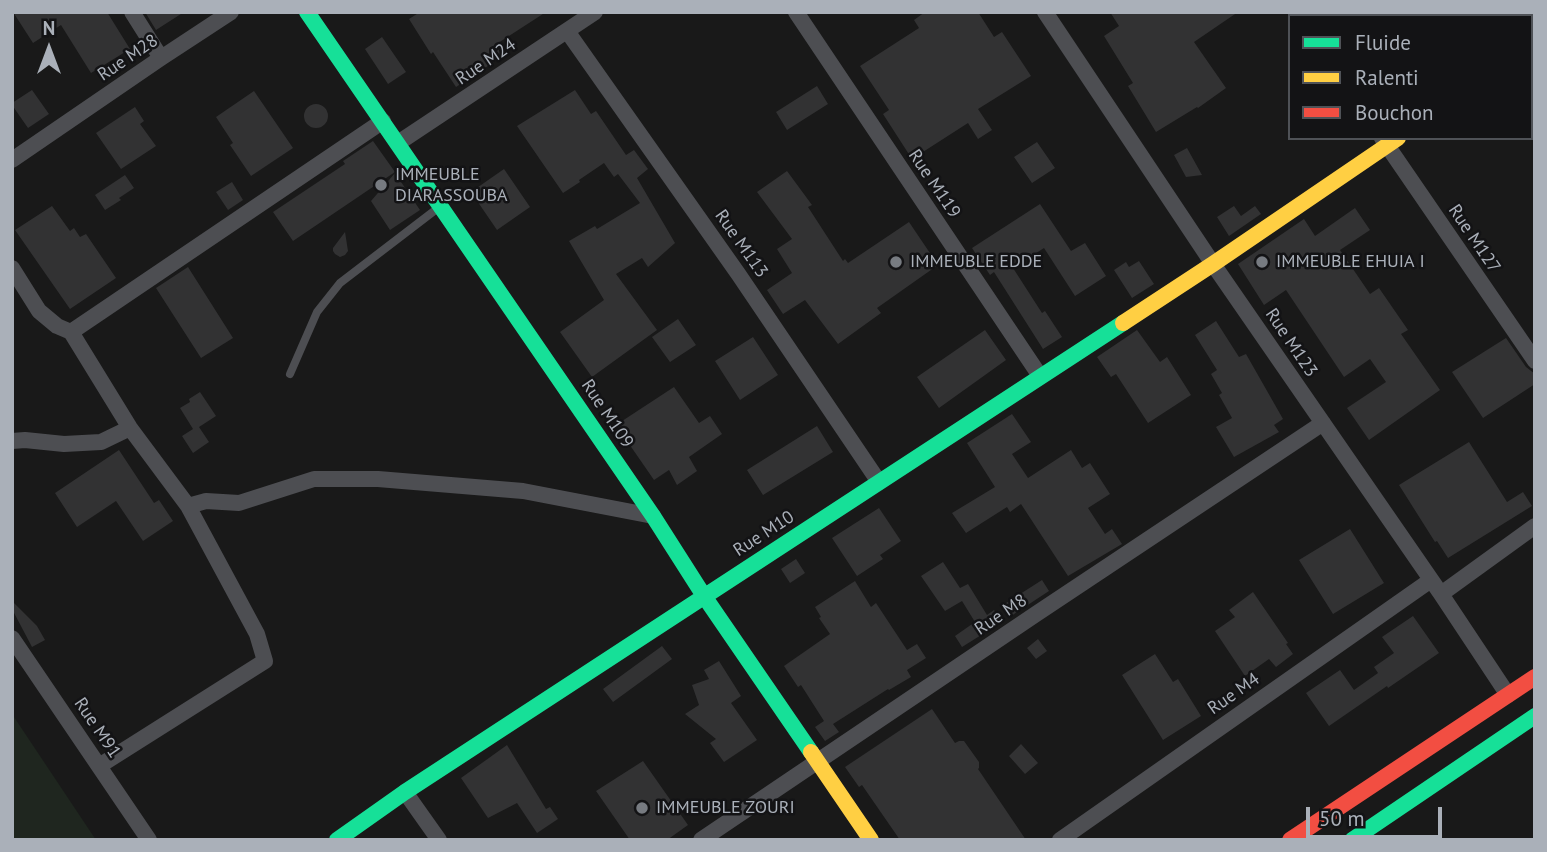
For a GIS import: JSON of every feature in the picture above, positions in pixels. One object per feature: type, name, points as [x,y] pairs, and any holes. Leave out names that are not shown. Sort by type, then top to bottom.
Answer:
[{"type":"street","points":[[132,12],[161,58]]},
{"type":"street","name":"Rue M28","points":[[12,160],[231,12]]},
{"type":"street","name":"Rue M109","points":[[307,12],[653,516],[704,596],[871,840]]},
{"type":"street","name":"Rue M24","points":[[398,143],[595,12]]},
{"type":"street","name":"Rue M119","points":[[796,12],[1040,376]]},
{"type":"street","name":"Rue M123","points":[[1045,12],[1213,264],[1508,695]]},
{"type":"street","name":"Rue M113","points":[[567,31],[739,275],[879,482]]},
{"type":"street","points":[[71,332],[383,121]]},
{"type":"street","name":"Rue M10","points":[[337,840],[405,792],[1213,264],[1389,141]]},
{"type":"street","name":"Rue M127","points":[[1389,141],[1535,361]]},
{"type":"street","points":[[12,268],[39,311],[57,326],[71,332],[130,428],[188,506],[257,634],[265,661],[99,766]]},
{"type":"street","name":"Rue M8","points":[[701,840],[1323,423]]},
{"type":"street","points":[[12,441],[64,444],[101,442],[130,428]]},
{"type":"street","points":[[188,506],[206,501],[239,503],[314,479],[378,479],[523,491],[653,516]]},
{"type":"street","points":[[1441,594],[1535,526]]},
{"type":"street","name":"Rue M4","points":[[1060,840],[1431,580]]},
{"type":"street","name":"Rue M91","points":[[12,638],[149,840]]},
{"type":"street","points":[[1290,840],[1535,677]]},
{"type":"street","points":[[1352,840],[1535,716]]},
{"type":"street","points":[[405,792],[439,840]]},
{"type":"lane","points":[[290,374],[317,312],[340,283],[440,206]]},
{"type":"shaded area","points":[[12,714],[96,840],[12,840]]},
{"type":"building","points":[[13,12],[107,12],[130,49],[91,73],[61,25],[33,43]]},
{"type":"building","points":[[145,12],[184,12],[156,30]]},
{"type":"building","points":[[420,12],[546,12],[495,45],[503,56],[456,87],[409,19]]},
{"type":"building","points":[[925,12],[978,12],[994,37],[1002,32],[1031,76],[978,109],[992,130],[978,139],[968,123],[912,159],[883,114],[889,110],[860,66],[919,28],[914,20]]},
{"type":"building","points":[[1110,12],[1238,12],[1194,42],[1226,88],[1156,132],[1128,86],[1133,83],[1104,36],[1119,26]]},
{"type":"building","points":[[382,37],[406,72],[388,84],[365,49]]},
{"type":"building","points":[[817,86],[828,104],[787,130],[776,112]]},
{"type":"building","points":[[32,90],[49,114],[28,128],[12,103]]},
{"type":"building","points":[[575,90],[591,114],[596,111],[626,155],[634,150],[648,169],[637,178],[675,243],[648,267],[642,258],[616,274],[657,330],[592,377],[560,332],[604,300],[569,241],[595,226],[597,229],[640,203],[618,174],[614,177],[604,163],[563,193],[517,126]]},
{"type":"building","points":[[254,91],[293,148],[251,176],[230,145],[233,143],[216,117]]},
{"type":"building","points":[[316,104],[324,108],[328,116],[324,124],[316,128],[308,124],[304,116],[308,108]]},
{"type":"building","points":[[135,107],[144,121],[140,124],[156,146],[121,169],[96,133]]},
{"type":"building","points":[[373,141],[395,172],[293,241],[273,212],[345,164],[343,161]]},
{"type":"building","points":[[1037,142],[1055,168],[1032,183],[1014,157]]},
{"type":"building","points":[[1187,148],[1202,175],[1186,177],[1174,155]]},
{"type":"building","points":[[504,169],[530,207],[497,230],[471,192]]},
{"type":"building","points":[[787,171],[812,205],[808,207],[843,261],[845,259],[848,263],[909,222],[938,265],[877,308],[881,313],[838,344],[805,300],[783,314],[767,290],[792,273],[777,249],[792,239],[757,192]]},
{"type":"building","points":[[395,173],[420,210],[390,230],[371,201]]},
{"type":"building","points":[[125,175],[134,188],[105,210],[95,195]]},
{"type":"building","points":[[232,182],[243,200],[228,210],[216,192]]},
{"type":"building","points":[[1040,204],[1071,251],[1085,243],[1106,276],[1075,296],[1044,248],[1013,268],[1042,313],[1045,311],[1062,337],[1043,349],[994,272],[990,275],[972,248]]},
{"type":"building","points":[[52,206],[70,231],[74,228],[80,237],[86,234],[116,278],[70,309],[15,230]]},
{"type":"building","points":[[1234,206],[1241,216],[1255,206],[1261,214],[1229,236],[1217,217]]},
{"type":"building","points":[[1355,208],[1370,230],[1340,250],[1370,294],[1379,288],[1408,330],[1401,334],[1440,390],[1369,440],[1347,408],[1386,382],[1370,359],[1344,377],[1286,290],[1264,305],[1238,264],[1304,219],[1315,236]]},
{"type":"building","points":[[345,232],[348,251],[340,257],[335,254],[333,248]]},
{"type":"building","points":[[1139,261],[1154,284],[1132,298],[1114,270],[1126,262],[1129,267]]},
{"type":"building","points":[[188,267],[233,338],[201,358],[156,288]]},
{"type":"building","points":[[678,319],[696,345],[670,362],[652,337]]},
{"type":"building","points":[[1216,321],[1239,357],[1246,354],[1283,419],[1274,425],[1279,432],[1234,457],[1216,427],[1232,418],[1211,374],[1217,370],[1195,335]]},
{"type":"building","points":[[985,330],[1006,360],[939,408],[917,377]]},
{"type":"building","points":[[1137,330],[1160,362],[1167,357],[1191,395],[1148,423],[1116,374],[1111,377],[1097,357]]},
{"type":"building","points":[[753,337],[778,375],[740,400],[715,361]]},
{"type":"building","points":[[1506,338],[1526,367],[1535,374],[1535,384],[1483,418],[1452,372]]},
{"type":"building","points":[[674,387],[699,423],[710,416],[722,434],[689,457],[697,471],[677,485],[669,470],[654,480],[616,425]]},
{"type":"building","points":[[200,392],[216,416],[199,427],[209,442],[193,453],[182,436],[193,429],[180,408]]},
{"type":"building","points":[[1012,414],[1031,442],[1012,454],[1028,478],[1071,450],[1082,468],[1090,463],[1110,494],[1088,508],[1105,534],[1112,529],[1122,544],[1068,576],[1021,504],[1010,512],[1007,507],[966,533],[952,513],[995,487],[967,443]]},
{"type":"building","points":[[817,426],[833,452],[763,495],[747,470]]},
{"type":"building","points":[[1469,442],[1507,502],[1523,492],[1532,506],[1448,558],[1399,485]]},
{"type":"building","points":[[119,450],[154,503],[159,500],[173,521],[143,541],[116,501],[77,527],[55,493]]},
{"type":"building","points":[[879,508],[901,541],[880,555],[883,559],[857,576],[832,538]]},
{"type":"building","points":[[1350,529],[1384,583],[1333,614],[1299,560]]},
{"type":"building","points":[[796,559],[805,573],[790,583],[781,569]]},
{"type":"building","points":[[943,562],[960,588],[968,584],[987,615],[994,610],[1002,622],[962,647],[955,636],[975,622],[962,601],[945,611],[921,576]]},
{"type":"building","points":[[1042,580],[1049,591],[1011,616],[1003,605]]},
{"type":"building","points":[[855,581],[871,607],[876,603],[907,650],[917,644],[926,658],[907,670],[911,677],[833,724],[839,732],[825,741],[815,727],[824,721],[801,685],[798,687],[784,666],[830,634],[815,607]]},
{"type":"building","points":[[1253,592],[1293,654],[1276,667],[1269,659],[1245,676],[1215,631],[1235,617],[1229,610]]},
{"type":"building","points":[[12,601],[37,626],[45,640],[32,647],[12,609]]},
{"type":"building","points":[[1413,616],[1439,653],[1329,726],[1306,693],[1340,670],[1354,690],[1378,673],[1374,667],[1394,653],[1382,637]]},
{"type":"building","points":[[1038,639],[1047,651],[1036,659],[1027,648]]},
{"type":"building","points":[[662,646],[672,659],[613,702],[603,689]]},
{"type":"building","points":[[1155,654],[1173,682],[1178,679],[1201,716],[1163,740],[1122,675]]},
{"type":"building","points":[[719,661],[741,696],[731,703],[757,740],[724,762],[710,743],[716,739],[685,714],[699,705],[692,685],[709,679],[704,670]]},
{"type":"building","points":[[932,709],[955,743],[964,741],[979,762],[978,769],[1026,840],[900,840],[862,785],[859,787],[845,767]]},
{"type":"building","points":[[1021,744],[1038,763],[1025,774],[1009,756]]},
{"type":"building","points":[[507,745],[546,809],[550,807],[558,819],[537,833],[517,803],[488,818],[461,778]]},
{"type":"building","name":"IMMEUBLE ZOURI","points":[[643,761],[688,825],[667,840],[630,840],[596,791]]},
{"type":"traffic: fast","points":[[307,12],[653,516],[704,596],[811,752]]},
{"type":"traffic: fast","points":[[337,840],[405,792],[1123,323]]},
{"type":"traffic: fast","points":[[1352,840],[1535,716]]},
{"type":"traffic: slow","points":[[1123,323],[1395,140]]},
{"type":"traffic: slow","points":[[811,752],[871,840]]},
{"type":"traffic: jam","points":[[1290,840],[1535,677]]},
{"type":"place","name":"IMMEUBLE DIARASSOUBA","points":[[381,185]]},
{"type":"place","name":"IMMEUBLE EDDE","points":[[896,262]]},
{"type":"place","name":"IMMEUBLE EHUIA I","points":[[1262,262]]},
{"type":"place","name":"IMMEUBLE ZOURI","points":[[642,808]]}]
